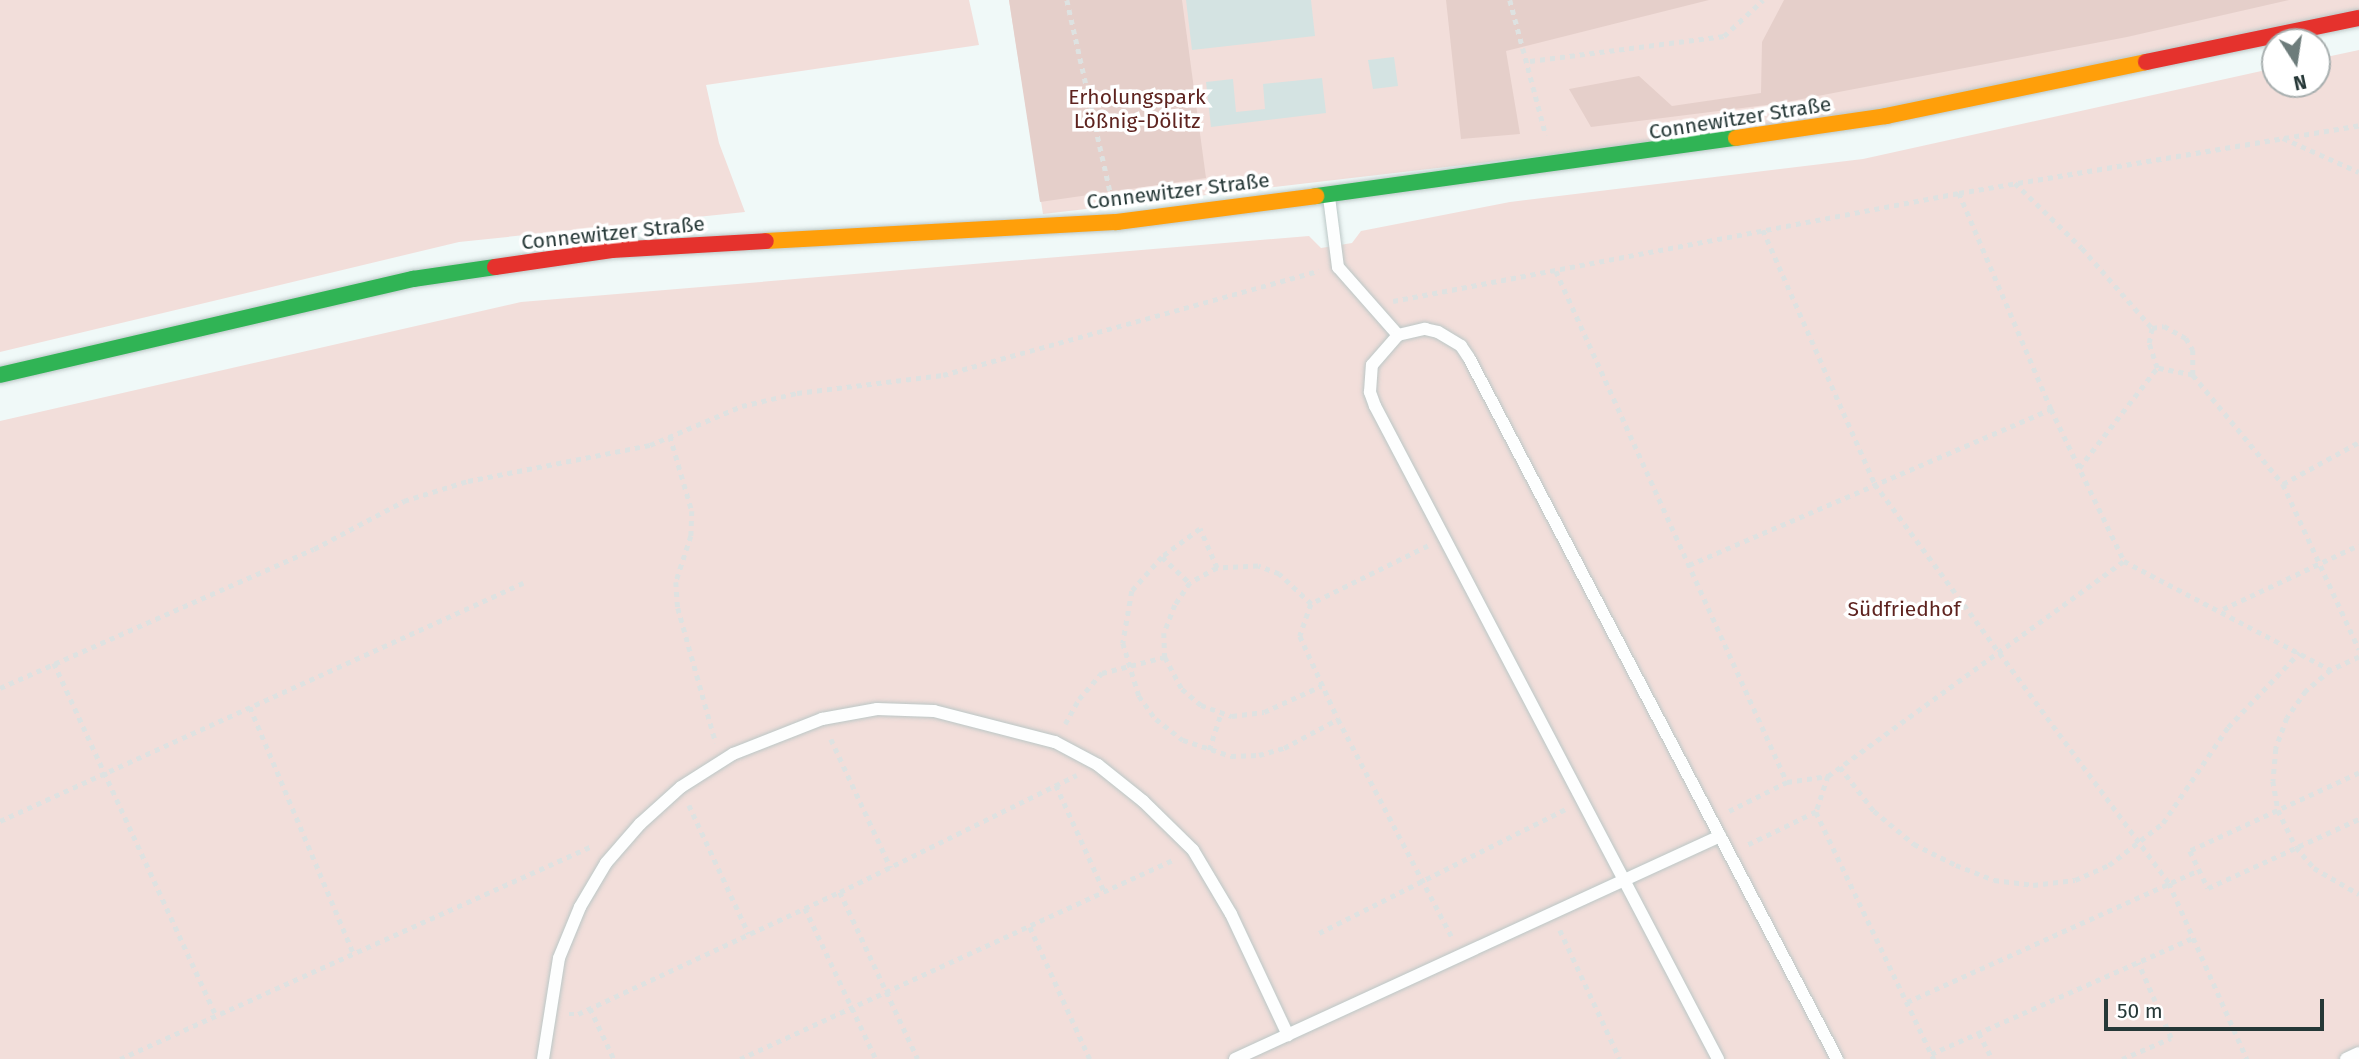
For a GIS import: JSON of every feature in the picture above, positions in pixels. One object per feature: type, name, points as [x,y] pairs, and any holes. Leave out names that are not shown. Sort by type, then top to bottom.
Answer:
[{"type":"street","name":"Connewitzer Straße","points":[[0,375],[413,279],[612,250],[1117,222],[1553,166],[1885,116],[2359,18]]},
{"type":"lane","points":[[1328,193],[1338,267],[1398,335]]},
{"type":"lane","points":[[1718,1059],[1370,393],[1372,365],[1398,335],[1425,329],[1438,332],[1451,337],[1469,358],[1837,1059]]},
{"type":"lane","points":[[543,1059],[548,1014],[559,958],[580,907],[606,863],[681,787],[719,762],[822,719],[877,709],[934,711],[1055,742],[1098,765],[1143,801],[1192,850],[1231,914],[1288,1035]]},
{"type":"lane","points":[[1235,1059],[1720,836]]},
{"type":"lane","points":[[2346,1059],[2359,1053]]},
{"type":"path","points":[[1067,0],[1117,222]]},
{"type":"path","points":[[1510,0],[1530,61],[1553,166]]},
{"type":"path","points":[[1530,61],[1724,36],[1763,0]]},
{"type":"path","points":[[1371,305],[1959,193],[2359,125]]},
{"type":"path","points":[[2283,138],[2359,172]]},
{"type":"path","points":[[2015,183],[2082,248],[2152,328]]},
{"type":"path","points":[[1959,193],[2051,409],[2124,561],[2222,610],[2331,670]]},
{"type":"path","points":[[1763,230],[1875,484],[2169,883],[2247,1059]]},
{"type":"path","points":[[0,688],[314,549],[404,501],[468,481],[604,456],[670,436],[742,406],[797,393],[943,375],[1338,267]]},
{"type":"path","points":[[1556,271],[1787,782]]},
{"type":"path","points":[[2152,328],[2164,326],[2186,338],[2193,350],[2193,375]]},
{"type":"path","points":[[2152,328],[2149,343],[2157,368]]},
{"type":"path","points":[[2157,368],[2193,375],[2283,484],[2359,649]]},
{"type":"path","points":[[2079,468],[2157,368]]},
{"type":"path","points":[[1689,565],[2051,409]]},
{"type":"path","points":[[670,436],[692,511],[691,536],[676,582],[678,608],[719,762]]},
{"type":"path","points":[[2283,484],[2359,442]]},
{"type":"path","points":[[1217,568],[1200,529],[1162,557],[1129,601],[1123,643],[1128,666],[1139,696],[1156,719],[1183,740],[1209,750],[1259,755],[1284,748],[1338,719]]},
{"type":"path","points":[[1445,539],[1311,604],[1300,636],[1321,686],[1461,955]]},
{"type":"path","points":[[2222,610],[2359,545]]},
{"type":"path","points":[[1162,557],[1191,583]]},
{"type":"path","points":[[1712,820],[1787,782],[1828,776],[2124,561]]},
{"type":"path","points":[[1311,604],[1279,574],[1258,566],[1217,568],[1191,583],[1175,605],[1164,633],[1166,657],[1182,689],[1201,705],[1221,713],[1247,716],[1264,712],[1321,686]]},
{"type":"path","points":[[0,821],[523,583]]},
{"type":"path","points":[[1840,767],[1874,811],[1914,844],[1994,880],[2033,885],[2075,880],[2109,865],[2140,844],[2163,823],[2228,727],[2299,653]]},
{"type":"path","points":[[1055,742],[1079,699],[1102,673],[1166,657]]},
{"type":"path","points":[[2359,657],[2331,670],[2306,691],[2287,718],[2276,749],[2273,781],[2278,810],[2296,848],[2314,868],[2359,894]]},
{"type":"path","points":[[54,663],[216,1016]]},
{"type":"path","points":[[250,707],[354,954]]},
{"type":"path","points":[[1209,750],[1221,713]]},
{"type":"path","points":[[822,719],[891,868]]},
{"type":"path","points":[[548,1014],[578,1014],[590,1009],[891,868],[1098,765]]},
{"type":"path","points":[[2359,773],[2190,850],[2208,888],[2359,818]]},
{"type":"path","points":[[1828,776],[1816,812],[1932,1056],[2195,937]]},
{"type":"path","points":[[1056,786],[1104,891]]},
{"type":"path","points":[[681,787],[749,934]]},
{"type":"path","points":[[1320,933],[1583,801]]},
{"type":"path","points":[[1730,854],[1816,812]]},
{"type":"path","points":[[120,1059],[603,841]]},
{"type":"path","points":[[740,1059],[1192,850]]},
{"type":"path","points":[[1907,1002],[2199,870]]},
{"type":"path","points":[[841,892],[918,1059]]},
{"type":"path","points":[[805,908],[876,1059]]},
{"type":"path","points":[[1552,913],[1620,1059]]},
{"type":"path","points":[[1030,926],[1090,1059]]},
{"type":"path","points":[[2122,1059],[2171,1038],[2137,962]]},
{"type":"path","points":[[590,1009],[614,1059]]},
{"type":"path","points":[[1979,1033],[1992,1059]]},
{"type":"green space","points":[[0,0],[969,0],[979,45],[706,85],[719,143],[745,212],[459,242],[0,352]]},
{"type":"green space","name":"Erholungspark Lößnig-Dölitz","points":[[1009,0],[2359,0],[2359,17],[2306,28],[2261,28],[2261,38],[1886,116],[1043,214]]},
{"type":"green space","points":[[1009,0],[1182,0],[1206,178],[1040,202]]},
{"type":"green space","points":[[1446,0],[1709,0],[1506,51],[1520,134],[1461,139]]},
{"type":"green space","points":[[1784,0],[2289,0],[2127,37],[1781,103],[1591,127],[1569,89],[1639,76],[1672,106],[1761,93],[1762,42]]},
{"type":"green space","name":"Südfriedhof","points":[[2359,50],[2359,1059],[0,1059],[0,421],[521,302],[1309,236],[1321,248],[1352,243],[1361,231],[1510,202],[1863,159],[2261,71],[2261,98],[2331,98],[2331,56]]},
{"type":"building","points":[[1186,0],[1311,0],[1315,36],[1192,50]]},
{"type":"building","points":[[1394,57],[1398,86],[1373,89],[1368,60]]},
{"type":"building","points":[[1322,78],[1326,113],[1211,127],[1206,82],[1233,79],[1236,112],[1265,109],[1263,84]]},
{"type":"traffic: fast","points":[[1316,196],[1736,138]]},
{"type":"traffic: fast","points":[[0,375],[413,279],[495,267]]},
{"type":"traffic: slow","points":[[1736,138],[1886,116],[2146,62]]},
{"type":"traffic: slow","points":[[766,241],[1117,222],[1316,196]]},
{"type":"traffic: jam","points":[[2146,62],[2359,18]]},
{"type":"traffic: jam","points":[[495,267],[612,250],[766,241]]}]
